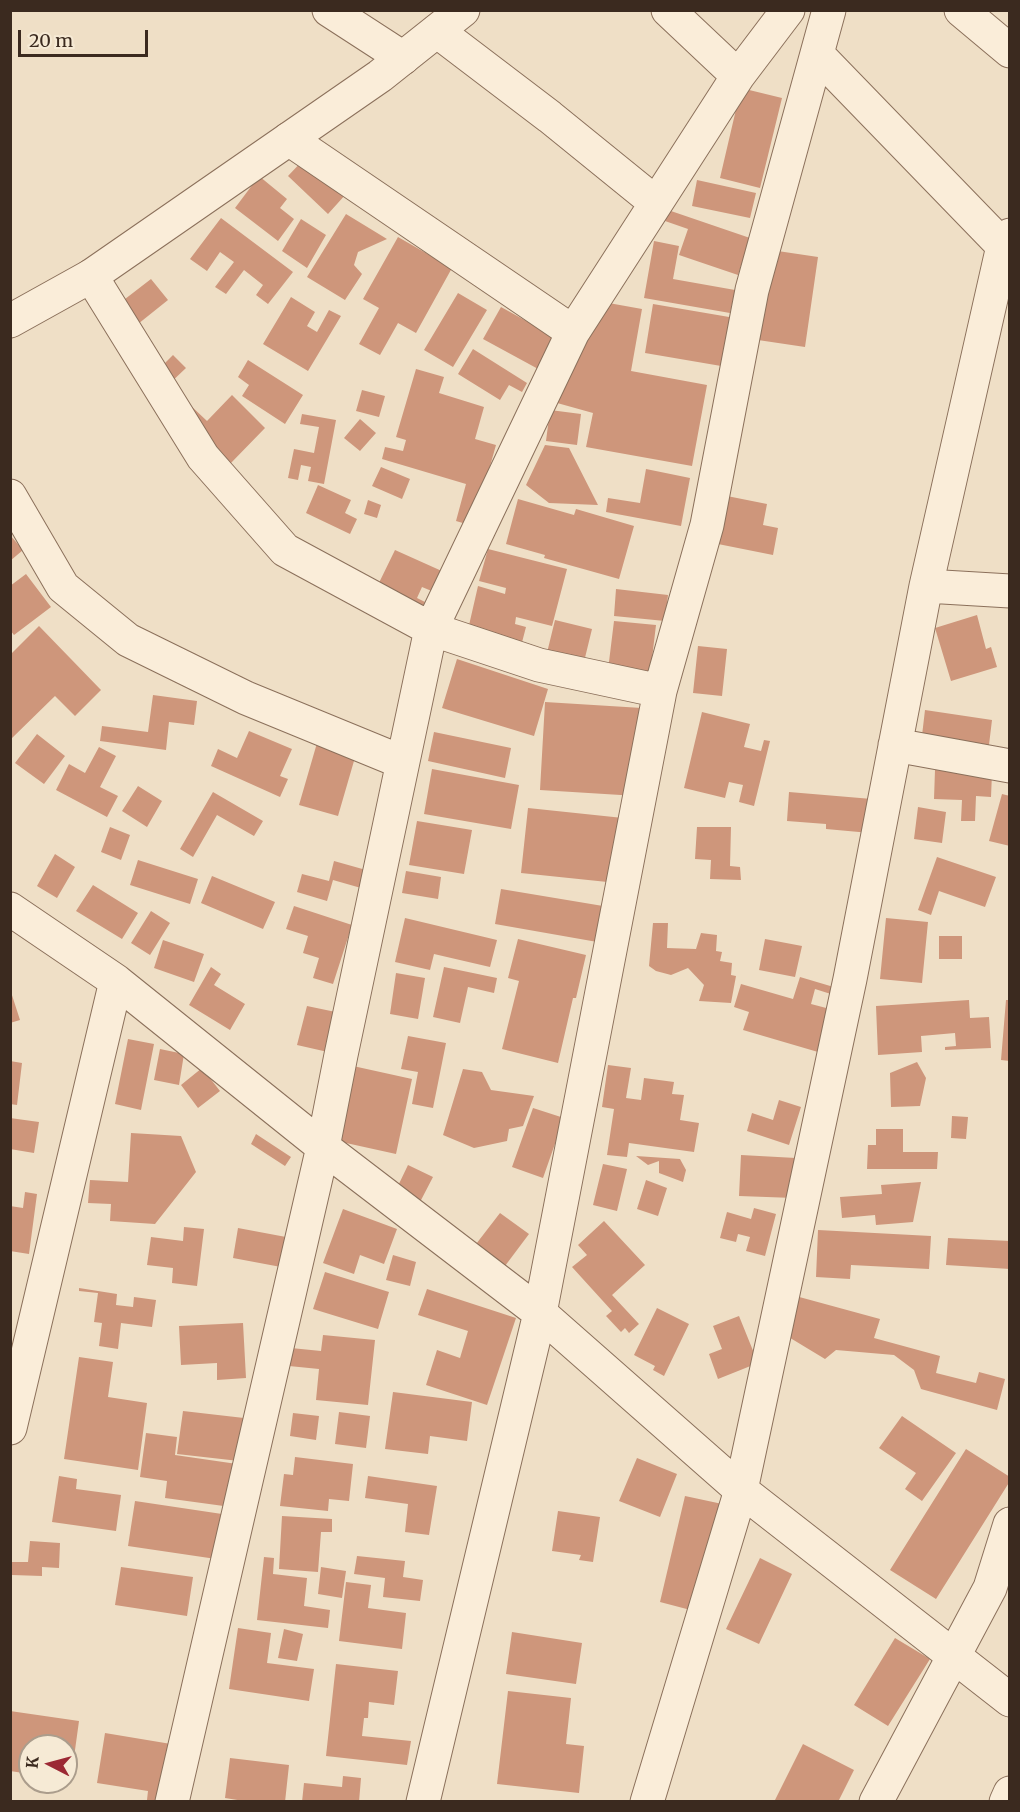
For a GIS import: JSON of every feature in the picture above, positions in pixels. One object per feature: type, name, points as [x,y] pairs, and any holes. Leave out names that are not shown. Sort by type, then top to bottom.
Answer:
[{"type":"street","points":[[329,10],[404,58]]},
{"type":"street","points":[[10,321],[91,276],[380,76],[463,10]]},
{"type":"street","points":[[668,10],[738,76]]},
{"type":"street","points":[[172,1802],[323,1147],[431,629],[573,332],[738,76],[788,10]]},
{"type":"street","points":[[423,1802],[540,1313],[660,691],[707,525],[752,290],[829,10]]},
{"type":"street","points":[[961,10],[1010,51]]},
{"type":"street","points":[[437,31],[550,117],[656,203]]},
{"type":"street","points":[[647,1802],[741,1490],[850,979],[926,586],[1006,241],[817,54]]},
{"type":"street","points":[[289,139],[573,332]]},
{"type":"street","points":[[91,276],[203,457],[285,550],[431,629],[539,665],[660,691]]},
{"type":"street","points":[[10,496],[63,587],[128,640],[246,698],[402,762]]},
{"type":"street","points":[[926,586],[1010,591]]},
{"type":"street","points":[[895,745],[1010,766]]},
{"type":"street","points":[[10,909],[116,981],[323,1147],[540,1313],[741,1490],[1010,1700]]},
{"type":"street","points":[[10,1428],[116,981]]},
{"type":"street","points":[[876,1802],[953,1656],[1000,1587],[1010,1524]]},
{"type":"street","points":[[1006,1802],[1010,1793]]},
{"type":"building","points":[[741,88],[782,98],[760,188],[720,178]]},
{"type":"building","points":[[306,157],[346,194],[328,214],[288,176]]},
{"type":"building","points":[[259,176],[287,199],[280,208],[294,219],[278,241],[235,208]]},
{"type":"building","points":[[697,180],[756,193],[750,218],[692,206]]},
{"type":"building","points":[[668,210],[750,238],[738,275],[679,255],[688,229],[665,221]]},
{"type":"building","points":[[346,214],[387,239],[358,252],[354,265],[362,274],[345,300],[307,277]]},
{"type":"building","points":[[221,218],[293,272],[268,304],[256,295],[263,285],[244,270],[226,294],[215,287],[234,262],[220,252],[207,271],[190,259]]},
{"type":"building","points":[[301,219],[326,235],[307,268],[282,251]]},
{"type":"building","points":[[398,237],[452,268],[416,333],[398,323],[380,355],[359,344],[379,308],[363,299]]},
{"type":"building","points":[[654,241],[679,246],[673,279],[735,290],[730,313],[644,298]]},
{"type":"building","points":[[771,250],[818,257],[805,347],[758,340]]},
{"type":"building","points":[[151,279],[168,300],[133,328],[116,306]]},
{"type":"building","points":[[458,293],[487,310],[453,367],[424,350]]},
{"type":"building","points":[[291,297],[315,312],[307,326],[317,332],[329,310],[341,316],[308,371],[263,344]]},
{"type":"building","points":[[603,302],[642,309],[631,371],[707,385],[692,466],[586,447],[593,413],[550,401]]},
{"type":"building","points":[[653,304],[735,318],[727,367],[645,353]]},
{"type":"building","points":[[501,307],[557,338],[540,370],[483,339]]},
{"type":"building","points":[[473,349],[527,383],[522,392],[509,385],[500,400],[458,374]]},
{"type":"building","points":[[173,355],[186,368],[167,386],[155,373]]},
{"type":"building","points":[[248,360],[303,395],[285,424],[242,396],[249,385],[238,377]]},
{"type":"building","points":[[416,369],[444,377],[439,393],[484,407],[475,439],[496,445],[473,526],[456,521],[466,484],[382,459],[385,447],[403,451],[406,440],[396,437]]},
{"type":"building","points":[[362,390],[385,396],[379,417],[356,411]]},
{"type":"building","points":[[232,395],[265,428],[230,464],[180,416],[190,405],[207,421]]},
{"type":"building","points":[[550,410],[581,414],[577,445],[546,441]]},
{"type":"building","points":[[302,414],[336,420],[324,484],[308,481],[311,467],[301,465],[298,480],[288,478],[294,449],[314,453],[319,427],[300,424]]},
{"type":"building","points":[[360,419],[376,433],[360,451],[344,438]]},
{"type":"building","points":[[545,445],[569,448],[598,505],[549,503],[526,485]]},
{"type":"building","points":[[381,467],[410,479],[402,499],[372,486]]},
{"type":"building","points":[[646,469],[690,478],[681,526],[606,512],[608,498],[640,503]]},
{"type":"building","points":[[318,485],[351,500],[345,513],[357,519],[350,534],[306,513]]},
{"type":"building","points":[[722,495],[767,504],[763,525],[778,528],[773,555],[713,543]]},
{"type":"building","points":[[518,499],[574,515],[576,509],[634,526],[619,579],[544,558],[545,555],[506,544]]},
{"type":"building","points":[[368,500],[381,505],[377,518],[364,514]]},
{"type":"building","points":[[10,535],[23,550],[10,561]]},
{"type":"building","points":[[488,549],[567,569],[552,626],[516,617],[515,624],[526,627],[520,650],[467,634],[478,586],[505,594],[506,588],[479,581]]},
{"type":"building","points":[[395,550],[444,572],[434,592],[422,587],[417,598],[425,602],[420,612],[375,591]]},
{"type":"building","points":[[26,574],[51,607],[14,635],[10,630],[10,586]]},
{"type":"building","points":[[616,589],[668,595],[665,621],[614,616]]},
{"type":"building","points":[[977,615],[986,649],[991,647],[997,667],[951,681],[935,628]]},
{"type":"building","points":[[555,620],[592,629],[582,670],[545,661]]},
{"type":"building","points":[[614,621],[656,625],[650,675],[608,670]]},
{"type":"building","points":[[39,626],[101,690],[75,716],[55,696],[10,740],[10,655]]},
{"type":"building","points":[[698,646],[727,649],[722,696],[693,693]]},
{"type":"building","points":[[457,659],[548,689],[534,736],[442,708]]},
{"type":"building","points":[[153,695],[197,701],[194,725],[169,722],[166,750],[100,741],[102,726],[148,732]]},
{"type":"building","points":[[545,702],[642,708],[637,796],[540,790]]},
{"type":"building","points":[[925,710],[992,720],[988,753],[921,744]]},
{"type":"building","points":[[702,712],[750,724],[744,747],[761,751],[764,740],[770,741],[754,806],[739,802],[743,785],[729,782],[725,798],[684,788]]},
{"type":"building","points":[[249,731],[292,749],[280,776],[288,779],[280,797],[211,766],[218,749],[237,758]]},
{"type":"building","points":[[434,732],[511,748],[505,778],[428,761]]},
{"type":"building","points":[[37,734],[65,756],[44,784],[15,763]]},
{"type":"building","points":[[317,743],[356,754],[338,816],[299,805]]},
{"type":"building","points":[[99,747],[116,756],[100,787],[118,796],[107,817],[56,790],[69,764],[85,773]]},
{"type":"building","points":[[432,769],[519,785],[511,829],[424,814]]},
{"type":"building","points":[[935,770],[992,773],[991,797],[976,796],[975,821],[961,821],[962,800],[934,799]]},
{"type":"building","points":[[138,786],[162,801],[147,827],[122,811]]},
{"type":"building","points":[[213,792],[263,821],[254,836],[217,815],[193,857],[180,849]]},
{"type":"building","points":[[789,792],[872,799],[870,833],[826,829],[826,824],[787,821]]},
{"type":"building","points":[[1002,794],[1010,796],[1010,846],[989,841]]},
{"type":"building","points":[[918,807],[946,812],[942,843],[914,839]]},
{"type":"building","points":[[528,808],[623,818],[617,883],[521,873]]},
{"type":"building","points":[[417,821],[472,830],[464,874],[409,865]]},
{"type":"building","points":[[110,827],[130,835],[121,860],[101,852]]},
{"type":"building","points":[[697,827],[731,827],[730,866],[740,867],[741,880],[710,879],[711,860],[695,859]]},
{"type":"building","points":[[55,854],[75,867],[57,898],[37,886]]},
{"type":"building","points":[[937,857],[996,877],[985,907],[939,891],[931,915],[918,910]]},
{"type":"building","points":[[138,860],[198,879],[190,904],[130,885]]},
{"type":"building","points":[[334,861],[366,870],[361,888],[333,880],[327,901],[297,892],[302,874],[329,881]]},
{"type":"building","points":[[406,871],[441,877],[438,899],[402,893]]},
{"type":"building","points":[[212,876],[275,902],[263,929],[201,903]]},
{"type":"building","points":[[93,885],[138,913],[122,939],[76,911]]},
{"type":"building","points":[[501,889],[609,907],[603,943],[495,924]]},
{"type":"building","points":[[294,906],[352,925],[333,984],[313,978],[319,958],[303,953],[308,936],[286,929]]},
{"type":"building","points":[[151,911],[170,923],[150,955],[131,943]]},
{"type":"building","points":[[405,918],[497,940],[490,967],[434,954],[430,970],[395,962]]},
{"type":"building","points":[[886,918],[928,922],[922,983],[880,979]]},
{"type":"building","points":[[653,923],[668,923],[667,948],[696,949],[701,933],[717,935],[716,951],[722,952],[720,961],[732,963],[731,975],[736,976],[731,1003],[699,1001],[704,985],[688,968],[671,975],[656,971],[649,966]]},
{"type":"building","points":[[939,936],[962,936],[962,959],[939,959]]},
{"type":"building","points":[[518,939],[586,955],[558,1063],[502,1049],[519,981],[508,978]]},
{"type":"building","points":[[765,939],[802,946],[795,977],[759,970]]},
{"type":"building","points":[[163,940],[204,954],[194,982],[154,968]]},
{"type":"building","points":[[211,967],[221,974],[214,985],[245,1004],[230,1030],[189,1005]]},
{"type":"building","points":[[444,967],[497,978],[494,993],[468,987],[460,1023],[433,1017]]},
{"type":"building","points":[[396,973],[425,978],[418,1019],[390,1014]]},
{"type":"building","points":[[800,977],[837,988],[834,995],[815,989],[811,1004],[830,1009],[818,1052],[743,1030],[749,1012],[734,1007],[741,984],[793,999]]},
{"type":"building","points":[[10,989],[20,1020],[10,1023]]},
{"type":"building","points":[[969,1000],[970,1018],[989,1017],[991,1048],[945,1050],[945,1047],[956,1046],[955,1033],[921,1036],[922,1052],[878,1055],[876,1006]]},
{"type":"building","points":[[1006,1000],[1010,1000],[1010,1061],[1001,1060]]},
{"type":"building","points":[[307,1006],[350,1015],[341,1055],[297,1045]]},
{"type":"building","points":[[408,1036],[446,1043],[433,1108],[412,1104],[418,1072],[401,1069]]},
{"type":"building","points":[[128,1039],[154,1044],[141,1110],[115,1104]]},
{"type":"building","points":[[160,1049],[184,1054],[179,1085],[154,1080]]},
{"type":"building","points":[[10,1061],[22,1063],[17,1105],[10,1104]]},
{"type":"building","points":[[917,1062],[926,1078],[920,1106],[891,1107],[890,1073]]},
{"type":"building","points":[[608,1065],[631,1068],[626,1098],[641,1100],[644,1078],[674,1082],[672,1094],[684,1095],[680,1120],[699,1123],[694,1152],[629,1143],[627,1157],[607,1155],[614,1109],[602,1107]]},
{"type":"building","points":[[353,1066],[412,1079],[396,1154],[337,1141]]},
{"type":"building","points":[[202,1068],[220,1091],[198,1108],[181,1085]]},
{"type":"building","points":[[463,1069],[482,1072],[491,1090],[534,1096],[523,1126],[509,1129],[507,1141],[474,1148],[443,1135]]},
{"type":"building","points":[[779,1100],[801,1107],[789,1145],[747,1131],[752,1113],[773,1120]]},
{"type":"building","points":[[533,1108],[564,1118],[543,1178],[512,1167]]},
{"type":"building","points":[[952,1116],[968,1117],[966,1139],[951,1138]]},
{"type":"building","points":[[10,1118],[39,1122],[34,1153],[10,1149]]},
{"type":"building","points":[[876,1129],[903,1129],[903,1152],[938,1152],[937,1169],[867,1169],[868,1145],[876,1145]]},
{"type":"building","points":[[131,1133],[181,1136],[196,1172],[155,1224],[110,1221],[111,1204],[88,1203],[90,1180],[128,1182]]},
{"type":"building","points":[[256,1134],[291,1157],[285,1166],[251,1144]]},
{"type":"building","points":[[741,1155],[796,1158],[794,1198],[739,1196]]},
{"type":"building","points":[[636,1156],[680,1159],[686,1170],[683,1182],[659,1173],[659,1161],[648,1165]]},
{"type":"building","points":[[603,1164],[627,1169],[617,1211],[593,1205]]},
{"type":"building","points":[[408,1165],[433,1177],[420,1202],[396,1190]]},
{"type":"building","points":[[646,1180],[667,1188],[658,1216],[637,1209]]},
{"type":"building","points":[[921,1182],[913,1222],[876,1225],[875,1215],[842,1218],[840,1197],[882,1194],[881,1185]]},
{"type":"building","points":[[25,1192],[37,1194],[29,1254],[10,1251],[10,1206],[23,1208]]},
{"type":"building","points":[[754,1208],[776,1214],[765,1256],[746,1251],[750,1237],[738,1234],[736,1242],[720,1238],[727,1212],[751,1219]]},
{"type":"building","points":[[343,1209],[397,1229],[384,1264],[360,1255],[354,1274],[323,1263]]},
{"type":"building","points":[[500,1213],[529,1234],[502,1270],[473,1248]]},
{"type":"building","points":[[604,1221],[645,1265],[612,1295],[639,1324],[629,1333],[625,1328],[621,1332],[606,1316],[612,1311],[572,1267],[587,1255],[578,1245]]},
{"type":"building","points":[[184,1227],[204,1229],[197,1286],[172,1283],[173,1268],[147,1265],[151,1237],[183,1241]]},
{"type":"building","points":[[238,1228],[286,1237],[281,1267],[233,1258]]},
{"type":"building","points":[[818,1230],[931,1236],[929,1269],[851,1265],[850,1279],[816,1277]]},
{"type":"building","points":[[948,1238],[1010,1241],[1010,1269],[946,1265]]},
{"type":"building","points":[[393,1255],[416,1262],[410,1286],[386,1280]]},
{"type":"building","points":[[325,1272],[389,1292],[378,1329],[313,1309]]},
{"type":"building","points":[[79,1288],[117,1294],[116,1305],[133,1307],[134,1297],[156,1300],[152,1327],[121,1323],[118,1349],[99,1346],[102,1323],[94,1322],[98,1293],[79,1291]]},
{"type":"building","points":[[427,1289],[516,1318],[487,1405],[426,1385],[437,1350],[460,1358],[468,1331],[418,1315]]},
{"type":"building","points":[[792,1295],[880,1319],[874,1338],[940,1356],[936,1373],[976,1383],[979,1372],[1005,1379],[997,1410],[921,1389],[914,1370],[894,1355],[836,1350],[825,1359],[782,1333]]},
{"type":"building","points":[[657,1308],[689,1324],[664,1376],[653,1370],[655,1366],[634,1355]]},
{"type":"building","points":[[739,1316],[758,1363],[718,1379],[709,1354],[722,1349],[713,1326]]},
{"type":"building","points":[[243,1323],[246,1378],[217,1380],[217,1363],[181,1365],[179,1326]]},
{"type":"building","points":[[323,1335],[375,1340],[368,1405],[316,1400],[319,1369],[289,1366],[291,1348],[321,1351]]},
{"type":"building","points":[[79,1357],[113,1362],[108,1397],[147,1403],[138,1470],[64,1459]]},
{"type":"building","points":[[393,1392],[472,1402],[467,1441],[430,1436],[428,1454],[385,1449]]},
{"type":"building","points":[[183,1411],[244,1418],[239,1461],[177,1454]]},
{"type":"building","points":[[339,1412],[370,1416],[366,1448],[335,1444]]},
{"type":"building","points":[[293,1413],[319,1416],[316,1440],[290,1436]]},
{"type":"building","points":[[902,1416],[956,1453],[922,1501],[905,1489],[916,1473],[879,1448]]},
{"type":"building","points":[[146,1433],[177,1437],[175,1455],[237,1464],[231,1507],[165,1498],[167,1481],[140,1477]]},
{"type":"building","points":[[966,1449],[1010,1477],[1010,1481],[936,1599],[890,1570]]},
{"type":"building","points":[[295,1457],[353,1464],[349,1501],[329,1499],[328,1511],[280,1506],[284,1474],[293,1475]]},
{"type":"building","points":[[637,1458],[677,1474],[660,1517],[619,1501]]},
{"type":"building","points":[[59,1476],[77,1479],[76,1489],[121,1495],[116,1531],[52,1522]]},
{"type":"building","points":[[368,1476],[437,1486],[429,1535],[405,1532],[408,1504],[365,1498]]},
{"type":"building","points":[[685,1496],[727,1505],[702,1613],[660,1602]]},
{"type":"building","points":[[135,1501],[222,1514],[216,1559],[128,1546]]},
{"type":"building","points":[[558,1511],[600,1517],[593,1562],[579,1560],[581,1555],[552,1551]]},
{"type":"building","points":[[282,1516],[332,1519],[332,1532],[321,1532],[318,1572],[279,1569]]},
{"type":"building","points":[[30,1541],[60,1543],[59,1568],[42,1567],[42,1576],[12,1575],[12,1562],[28,1562]]},
{"type":"building","points":[[357,1556],[405,1561],[403,1577],[423,1580],[420,1601],[383,1597],[385,1578],[354,1574]]},
{"type":"building","points":[[264,1557],[274,1558],[273,1574],[307,1578],[304,1606],[330,1610],[328,1628],[257,1620]]},
{"type":"building","points":[[760,1558],[792,1574],[759,1644],[726,1629]]},
{"type":"building","points":[[121,1567],[193,1577],[187,1616],[115,1605]]},
{"type":"building","points":[[321,1567],[346,1571],[342,1598],[318,1594]]},
{"type":"building","points":[[346,1582],[371,1585],[368,1608],[406,1613],[402,1649],[339,1641]]},
{"type":"building","points":[[238,1628],[271,1633],[267,1663],[314,1669],[309,1701],[229,1689]]},
{"type":"building","points":[[284,1629],[303,1634],[297,1661],[278,1658]]},
{"type":"building","points":[[512,1632],[582,1643],[576,1684],[506,1674]]},
{"type":"building","points":[[895,1638],[930,1659],[888,1726],[854,1705]]},
{"type":"building","points":[[336,1664],[398,1671],[394,1705],[369,1702],[368,1718],[364,1718],[362,1736],[411,1741],[407,1765],[326,1756]]},
{"type":"building","points":[[508,1691],[571,1698],[566,1744],[584,1746],[579,1793],[497,1784]]},
{"type":"building","points":[[10,1711],[79,1721],[77,1734],[18,1734],[18,1772],[10,1771]]},
{"type":"building","points":[[105,1733],[171,1744],[158,1802],[147,1800],[148,1791],[97,1783]]},
{"type":"building","points":[[803,1744],[854,1770],[838,1802],[774,1802]]},
{"type":"building","points":[[230,1758],[289,1765],[285,1802],[250,1802],[225,1798]]},
{"type":"building","points":[[343,1776],[361,1778],[359,1802],[302,1802],[304,1783],[342,1787]]}]
